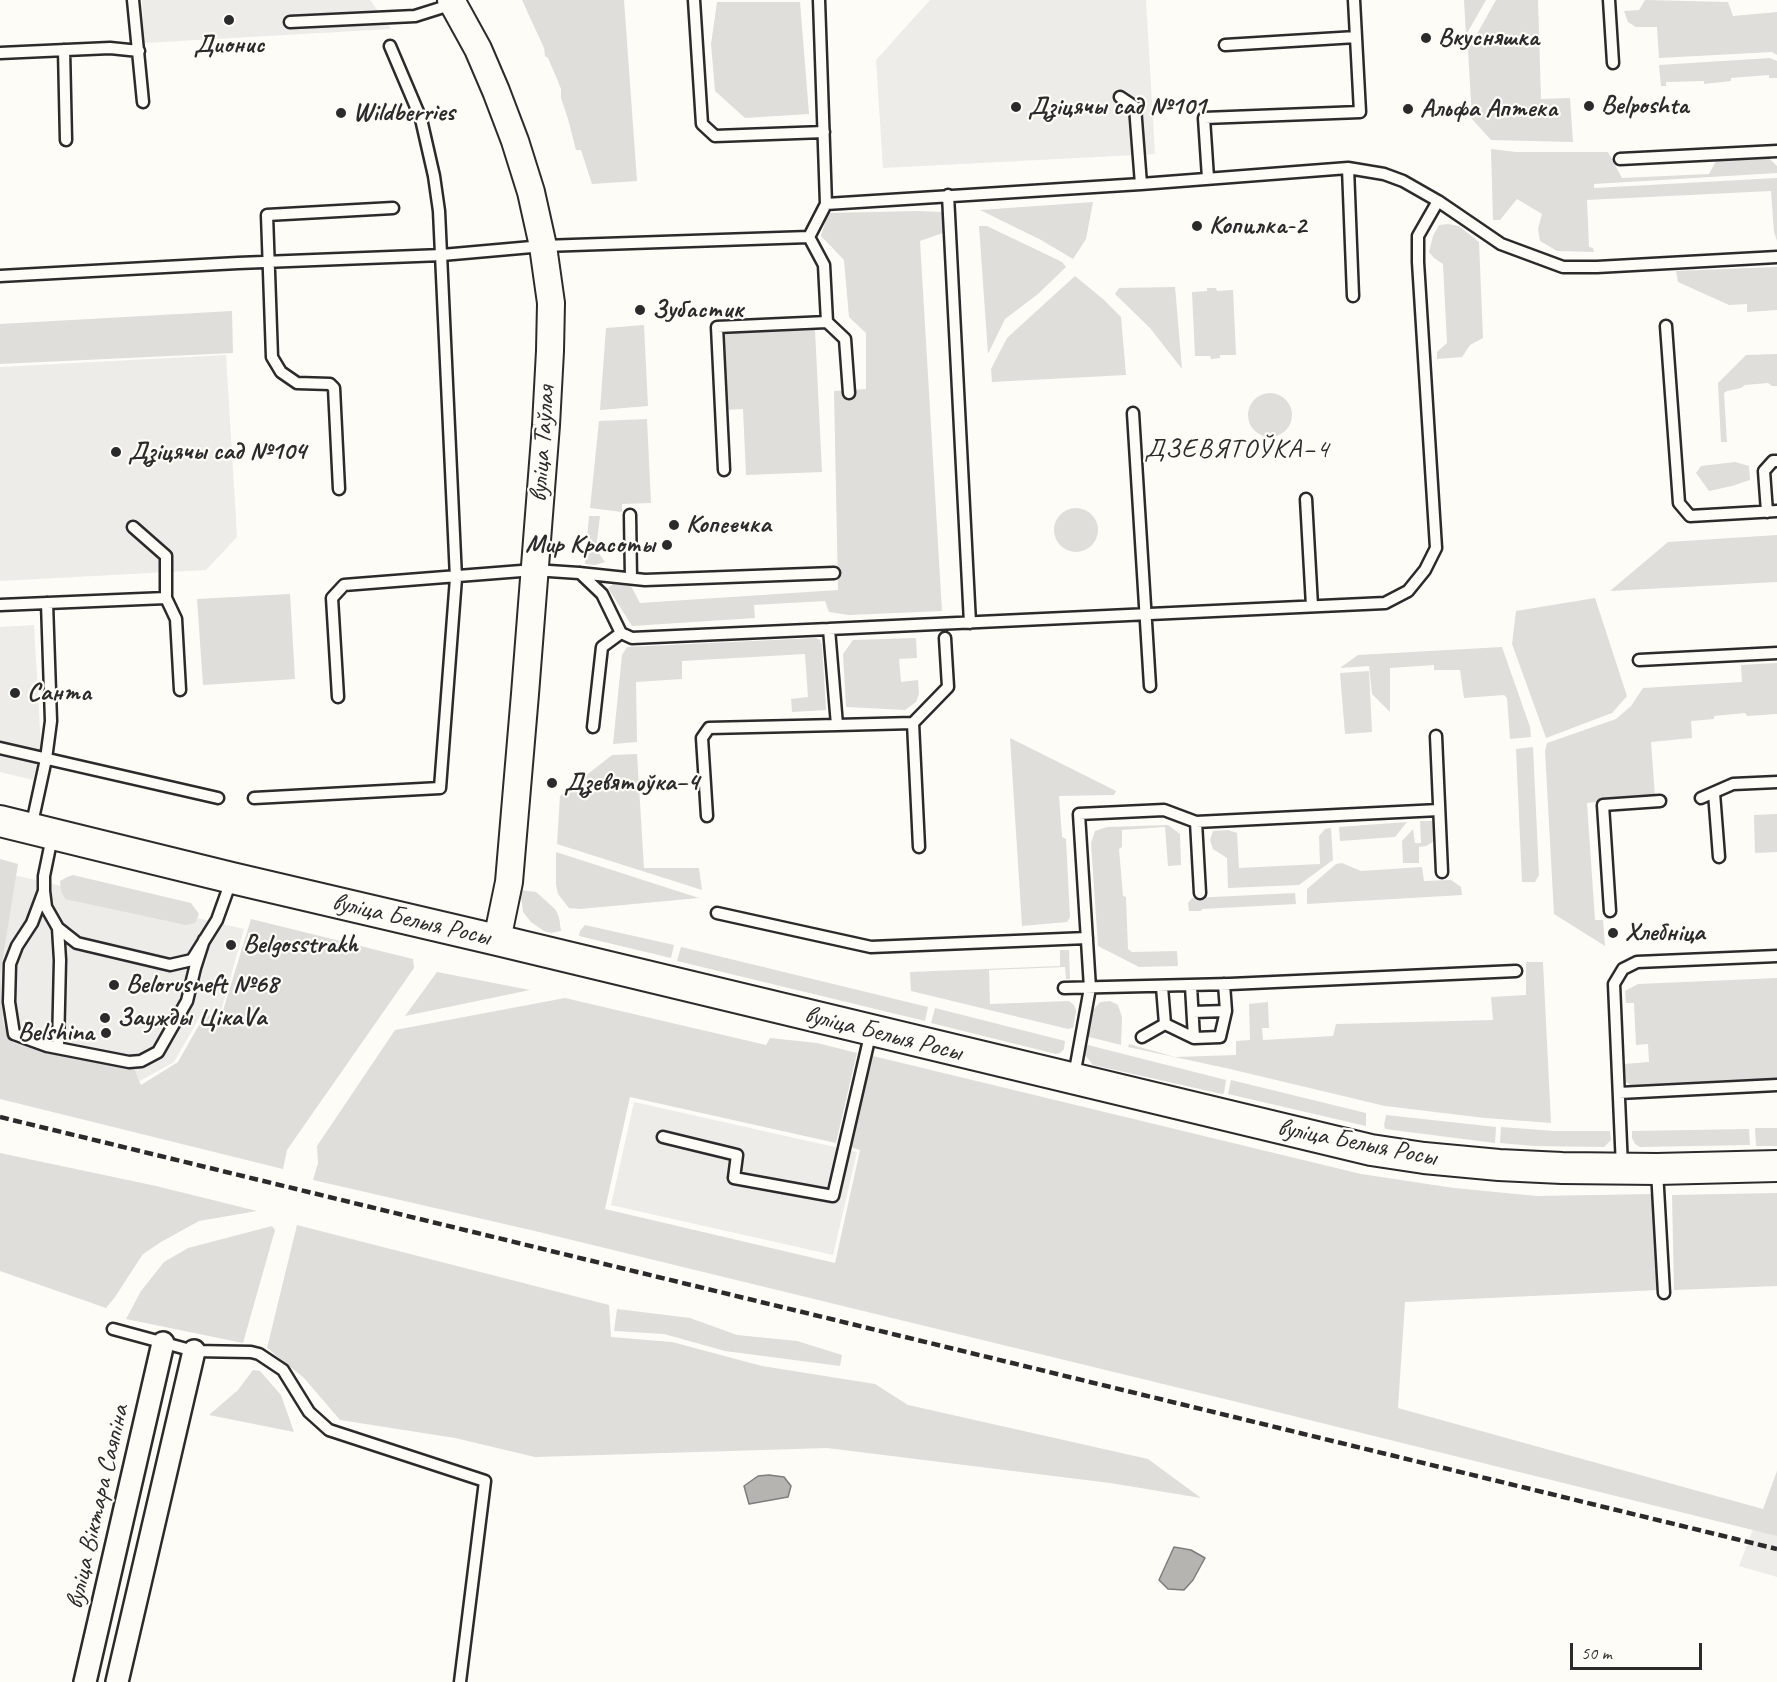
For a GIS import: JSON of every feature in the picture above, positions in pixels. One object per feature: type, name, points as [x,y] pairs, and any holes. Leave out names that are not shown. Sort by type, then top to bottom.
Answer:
[{"type":"main road","name":"вуліца Белыя Росы","points":[[0,821],[1371,1150],[1424,1158],[1562,1168],[1657,1169],[1777,1166]]},
{"type":"street","name":"вуліца Таўлая","points":[[455,1],[496,91],[515,141],[531,192],[543,246],[551,303],[550,351],[534,570],[509,876],[496,940]]},
{"type":"street","name":"вуліца Віктара Саяпіна","points":[[85,1682],[163,1343]]},
{"type":"street","points":[[117,1682],[194,1350]]},
{"type":"lane","points":[[133,0],[143,102]]},
{"type":"lane","points":[[694,0],[702,124],[715,136],[824,132]]},
{"type":"lane","points":[[808,237],[826,204],[819,0]]},
{"type":"lane","points":[[1208,178],[1204,118],[1360,112],[1354,0]]},
{"type":"lane","points":[[1609,0],[1613,63]]},
{"type":"lane","points":[[290,22],[415,16],[455,1]]},
{"type":"lane","points":[[1226,45],[1356,37]]},
{"type":"lane","points":[[254,798],[440,788],[456,578],[442,255],[436,188],[421,119],[390,46]]},
{"type":"lane","points":[[0,53],[110,48],[139,51]]},
{"type":"lane","points":[[64,50],[66,140]]},
{"type":"lane","points":[[1120,97],[1135,107],[1141,184]]},
{"type":"lane","points":[[1620,159],[1777,151]]},
{"type":"lane","points":[[826,204],[1348,168],[1384,174],[1403,181],[1438,201],[1501,244],[1563,267],[1777,257]]},
{"type":"lane","points":[[1348,168],[1353,296]]},
{"type":"lane","points":[[948,195],[970,623]]},
{"type":"lane","points":[[579,573],[602,594],[621,633],[632,638],[1385,603],[1408,591],[1425,570],[1436,548],[1418,236],[1438,201]]},
{"type":"lane","points":[[339,489],[334,388],[330,384],[297,383],[281,372],[272,357],[267,215],[393,208]]},
{"type":"lane","points":[[0,276],[442,255],[543,246],[808,237]]},
{"type":"lane","points":[[808,237],[824,265],[827,322],[845,339],[849,393]]},
{"type":"lane","points":[[724,470],[717,327],[827,322]]},
{"type":"lane","points":[[1666,326],[1679,503],[1690,516],[1772,511],[1764,471],[1773,461],[1777,461]]},
{"type":"lane","points":[[1133,413],[1150,686]]},
{"type":"lane","points":[[1306,499],[1312,606]]},
{"type":"lane","points":[[630,515],[631,578]]},
{"type":"lane","points":[[133,527],[166,556],[166,598],[176,618],[180,690]]},
{"type":"lane","points":[[338,697],[332,598],[344,585],[456,578],[534,570],[645,580],[834,573]]},
{"type":"lane","points":[[0,605],[166,598]]},
{"type":"lane","points":[[46,603],[51,721],[46,759],[42,831],[44,891],[46,907],[58,928],[77,943],[170,965],[192,960],[217,920],[232,878]]},
{"type":"lane","points":[[829,629],[837,725]]},
{"type":"lane","points":[[593,727],[602,647],[621,633]]},
{"type":"lane","points":[[707,816],[702,738],[709,728],[913,723],[948,687],[945,638]]},
{"type":"lane","points":[[1639,660],[1777,654]]},
{"type":"lane","points":[[913,723],[919,847]]},
{"type":"lane","points":[[1436,736],[1442,872]]},
{"type":"lane","points":[[0,748],[218,798]]},
{"type":"lane","points":[[1701,798],[1733,784],[1777,782]]},
{"type":"lane","points":[[1714,793],[1719,857]]},
{"type":"lane","points":[[1610,911],[1603,805],[1660,801]]},
{"type":"lane","points":[[1073,1079],[1090,988],[1079,814],[1164,810],[1196,822],[1440,810]]},
{"type":"lane","points":[[1196,822],[1200,893]]},
{"type":"lane","points":[[44,891],[32,923],[17,946],[10,964],[9,1002],[14,1034],[58,1048],[129,1062],[141,1061],[158,1052],[187,1001],[204,940]]},
{"type":"lane","points":[[717,913],[871,947],[1087,938]]},
{"type":"lane","points":[[58,928],[60,960],[58,1048]]},
{"type":"lane","points":[[1622,1168],[1614,984],[1623,969],[1637,962],[1777,956]]},
{"type":"lane","points":[[1064,988],[1191,986],[1516,971]]},
{"type":"lane","points":[[1166,1024],[1194,1038],[1220,1037],[1226,1011],[1224,984]]},
{"type":"lane","points":[[1191,986],[1194,1038]]},
{"type":"lane","points":[[1162,987],[1166,1024]]},
{"type":"lane","points":[[1193,1012],[1226,1011]]},
{"type":"lane","points":[[1142,1037],[1166,1024]]},
{"type":"lane","points":[[663,1137],[737,1155],[734,1178],[833,1196],[871,1030]]},
{"type":"lane","points":[[1619,1093],[1777,1085]]},
{"type":"lane","points":[[1657,1169],[1664,1293]]},
{"type":"lane","points":[[113,1329],[194,1350],[259,1354],[283,1370],[309,1412],[329,1430],[485,1481],[460,1682]]},
{"type":"shaded area","points":[[142,0],[370,0],[391,29],[144,43]]},
{"type":"shaded area","points":[[522,0],[624,0],[637,181],[592,184],[581,150],[576,150],[561,98],[561,89]]},
{"type":"shaded area","name":"Дзіцячы сад №101","points":[[930,0],[1146,0],[1155,154],[883,168],[876,60]]},
{"type":"shaded area","points":[[1464,0],[1486,0],[1466,35]]},
{"type":"shaded area","points":[[1496,0],[1538,0],[1541,99],[1570,98],[1573,142],[1491,140],[1472,119],[1468,50]]},
{"type":"shaded area","points":[[1645,0],[1728,2],[1733,16],[1777,12],[1777,55],[1772,52],[1659,58],[1657,27],[1636,27],[1628,22],[1624,11],[1639,10]]},
{"type":"shaded area","points":[[717,2],[800,2],[809,114],[745,118],[715,91],[711,44]]},
{"type":"shaded area","points":[[1770,58],[1777,61],[1777,78],[1769,78],[1769,75],[1731,78],[1731,81],[1704,84],[1704,81],[1666,82],[1666,86],[1661,86],[1659,65]]},
{"type":"shaded area","points":[[1491,149],[1516,152],[1608,152],[1622,178],[1709,174],[1718,157],[1767,156],[1777,166],[1777,173],[1594,184],[1594,188],[1777,178],[1777,241],[1774,232],[1771,191],[1587,200],[1589,247],[1593,248],[1594,252],[1557,251],[1540,241],[1538,229],[1542,214],[1517,199],[1500,220],[1493,220]]},
{"type":"shaded area","points":[[1093,202],[1086,239],[1073,259],[1041,240],[980,210]]},
{"type":"shaded area","points":[[942,212],[943,233],[920,241],[942,611],[849,615],[829,612],[825,601],[754,605],[755,618],[632,626],[608,588],[613,584],[631,586],[640,603],[838,590],[834,391],[866,389],[866,333],[849,317],[844,260],[821,236],[828,213]]},
{"type":"shaded area","points":[[1439,225],[1459,226],[1479,242],[1483,338],[1470,345],[1462,357],[1437,359],[1437,352],[1447,343],[1443,264],[1429,252],[1433,236]]},
{"type":"shaded area","points":[[979,226],[987,226],[1062,262],[1066,267],[1038,294],[1005,319],[988,354]]},
{"type":"shaded area","points":[[1777,267],[1777,310],[1747,312],[1747,304],[1729,305],[1678,282],[1676,271]]},
{"type":"shaded area","points":[[1075,276],[1121,317],[1126,375],[992,382],[991,369],[1007,338]]},
{"type":"shaded area","points":[[1175,287],[1182,369],[1150,328],[1115,294],[1119,288]]},
{"type":"shaded area","points":[[1207,288],[1216,288],[1217,291],[1233,290],[1236,355],[1220,355],[1220,358],[1211,359],[1210,356],[1195,356],[1192,292],[1207,291]]},
{"type":"shaded area","points":[[232,311],[233,353],[0,364],[0,324]]},
{"type":"shaded area","points":[[644,325],[648,406],[600,410],[606,328]]},
{"type":"shaded area","points":[[815,330],[822,472],[746,475],[743,409],[722,410],[719,333]]},
{"type":"shaded area","points":[[1777,354],[1777,386],[1768,383],[1745,385],[1724,393],[1727,442],[1721,442],[1718,383],[1746,355]]},
{"type":"shaded area","name":"Дзіцячы сад №104","points":[[226,355],[237,537],[206,570],[0,581],[0,367]]},
{"type":"shaded area","points":[[1270,393],[1279,394],[1286,399],[1291,406],[1291,424],[1286,431],[1279,436],[1270,437],[1261,436],[1254,431],[1249,424],[1248,415],[1249,406],[1254,399],[1261,394]]},
{"type":"shaded area","points":[[647,419],[651,503],[622,504],[622,512],[590,508],[599,421]]},
{"type":"shaded area","points":[[1735,462],[1749,466],[1750,480],[1709,491],[1696,473],[1701,466]]},
{"type":"shaded area","points":[[1076,508],[1085,509],[1092,514],[1097,521],[1097,539],[1092,546],[1085,551],[1076,552],[1067,551],[1060,546],[1055,539],[1054,530],[1055,521],[1060,514],[1067,509]]},
{"type":"shaded area","points":[[589,516],[600,516],[596,549],[605,562],[595,565],[585,564]]},
{"type":"shaded area","points":[[1777,535],[1777,582],[1610,591],[1668,542]]},
{"type":"shaded area","points":[[290,594],[295,679],[203,685],[197,599]]},
{"type":"shaded area","points":[[1595,598],[1627,696],[1612,713],[1546,738],[1512,644],[1516,611]]},
{"type":"shaded area","points":[[34,625],[41,747],[33,780],[0,772],[0,627]]},
{"type":"shaded area","points":[[816,638],[822,645],[826,710],[792,712],[791,699],[808,697],[805,654],[682,661],[682,679],[636,682],[637,742],[613,744],[622,655],[627,647]]},
{"type":"shaded area","points":[[916,638],[917,658],[899,659],[901,682],[918,680],[919,694],[916,702],[905,710],[846,707],[843,654],[853,640]]},
{"type":"shaded area","points":[[1502,647],[1530,727],[1531,737],[1510,739],[1507,698],[1504,695],[1464,698],[1460,670],[1434,670],[1434,665],[1390,668],[1390,712],[1372,694],[1369,666],[1340,668],[1358,655]]},
{"type":"shaded area","points":[[1777,663],[1777,714],[1747,716],[1745,713],[1691,721],[1692,738],[1651,742],[1655,797],[1587,803],[1595,920],[1603,920],[1605,946],[1554,914],[1545,751],[1547,743],[1616,719],[1631,706],[1643,688],[1742,682],[1741,665]]},
{"type":"shaded area","points":[[1369,671],[1372,732],[1345,734],[1340,673]]},
{"type":"shaded area","points":[[1010,738],[1116,791],[1114,795],[1059,796],[1062,837],[1066,839],[1070,917],[1067,922],[1022,926]]},
{"type":"shaded area","points":[[1533,747],[1539,875],[1535,882],[1522,882],[1516,749]]},
{"type":"shaded area","points":[[637,754],[644,868],[699,868],[702,890],[557,844],[560,796],[612,755]]},
{"type":"shaded area","points":[[1777,814],[1777,852],[1755,853],[1754,815]]},
{"type":"shaded area","points":[[1420,821],[1433,821],[1437,831],[1436,840],[1419,847],[1419,863],[1403,863],[1402,841],[1413,829],[1415,843],[1421,843]]},
{"type":"shaded area","points":[[1407,822],[1395,837],[1340,841],[1339,827]]},
{"type":"shaded area","points":[[1168,825],[1180,834],[1181,865],[1168,866],[1165,827],[1122,830],[1122,847],[1119,849],[1123,896],[1126,897],[1128,949],[1132,952],[1177,951],[1178,966],[1139,967],[1098,946],[1091,843],[1095,831],[1107,827]]},
{"type":"shaded area","points":[[1331,828],[1333,860],[1299,885],[1228,888],[1227,858],[1213,849],[1210,840],[1213,831],[1228,830],[1237,833],[1239,868],[1320,864],[1319,836],[1325,829]]},
{"type":"shaded area","points":[[556,852],[699,898],[580,909],[569,908],[558,894]]},
{"type":"shaded area","points":[[0,859],[18,864],[0,975]]},
{"type":"shaded area","points":[[1342,863],[1361,871],[1422,867],[1424,881],[1451,880],[1461,887],[1462,895],[1307,904],[1307,889],[1336,864]]},
{"type":"shaded area","name":"Belorusneft №68","points":[[14,875],[244,929],[221,1011],[202,1013],[174,1062],[140,1081],[136,1073],[18,1050],[0,1030],[0,959]]},
{"type":"shaded area","points":[[73,875],[191,903],[199,914],[195,923],[186,925],[65,899],[60,881]]},
{"type":"shaded area","points":[[520,890],[536,892],[555,909],[561,931],[551,933],[544,931],[531,922],[523,912]]},
{"type":"shaded area","points":[[1295,893],[1296,904],[1189,911],[1188,903],[1192,898]]},
{"type":"shaded area","points":[[251,919],[413,959],[414,968],[287,1150],[283,1169],[0,1099],[0,975],[3,1024],[13,1043],[134,1068],[141,1085],[178,1062],[204,1016],[222,1014]]},
{"type":"shaded area","points":[[585,925],[674,945],[671,958],[579,936]]},
{"type":"shaded area","points":[[681,947],[928,1007],[925,1021],[677,961]]},
{"type":"shaded area","points":[[1060,950],[1069,950],[1070,979],[1066,979],[1065,967],[989,970],[990,1004],[1069,1001],[1074,1005],[1076,1011],[1073,1028],[1068,1029],[911,991],[910,972],[1060,966]]},
{"type":"shaded area","points":[[1526,962],[1543,962],[1551,1123],[1385,1106],[1128,1047],[1129,1044],[1175,1057],[1236,1055],[1236,1041],[1250,1040],[1249,1004],[1268,1002],[1269,1028],[1262,1028],[1263,1040],[1333,1036],[1336,1024],[1493,1020],[1491,997],[1526,995]]},
{"type":"shaded area","points":[[437,972],[530,990],[405,1016]]},
{"type":"shaded area","points":[[1777,978],[1777,1078],[1632,1086],[1626,1082],[1624,1064],[1649,1062],[1648,1044],[1636,1045],[1634,1003],[1626,1003],[1625,991],[1638,984]]},
{"type":"shaded area","points":[[565,998],[766,1045],[770,1038],[817,1043],[857,1053],[836,1143],[630,1097],[605,1209],[835,1263],[860,1150],[850,1147],[873,1056],[1361,1174],[1454,1188],[1537,1196],[1654,1194],[1659,1290],[1405,1302],[1398,1408],[1763,1509],[1777,1471],[1777,1536],[535,1231],[313,1180],[318,1163],[317,1146],[395,1030]]},
{"type":"shaded area","points":[[1110,1001],[1118,1005],[1122,1017],[1121,1045],[1085,1036],[1093,1010],[1100,1002]]},
{"type":"shaded area","points":[[935,1008],[1065,1041],[1064,1049],[1056,1054],[931,1023]]},
{"type":"shaded area","points":[[1088,1045],[1226,1080],[1224,1093],[1093,1065],[1085,1055],[1084,1046]]},
{"type":"shaded area","points":[[1231,1080],[1366,1113],[1366,1126],[1228,1094]]},
{"type":"shaded area","points":[[634,1102],[857,1152],[833,1255],[611,1205]]},
{"type":"shaded area","points":[[1386,1115],[1496,1127],[1495,1143],[1385,1129]]},
{"type":"shaded area","points":[[1501,1127],[1555,1131],[1610,1131],[1611,1140],[1604,1147],[1500,1143]]},
{"type":"shaded area","points":[[1755,1128],[1777,1128],[1777,1146],[1756,1146]]},
{"type":"shaded area","points":[[1749,1129],[1750,1145],[1640,1147],[1632,1138],[1632,1131]]},
{"type":"shaded area","points":[[0,1153],[156,1186],[257,1211],[199,1221],[161,1242],[143,1254],[106,1308],[0,1271]]},
{"type":"shaded area","points":[[1777,1193],[1777,1286],[1674,1290],[1672,1195]]},
{"type":"shaded area","points":[[297,1225],[609,1305],[611,1337],[672,1342],[762,1366],[875,1384],[908,1405],[1148,1459],[1201,1498],[1110,1483],[827,1448],[535,1457],[455,1438],[340,1420],[304,1378],[267,1348]]},
{"type":"shaded area","points":[[272,1226],[275,1230],[243,1343],[126,1319],[141,1291],[164,1262],[188,1248]]},
{"type":"shaded area","points":[[617,1309],[690,1318],[737,1335],[797,1341],[842,1355],[840,1366],[725,1351],[664,1334],[614,1331]]},
{"type":"shaded area","points":[[253,1370],[260,1371],[281,1395],[294,1432],[209,1415],[238,1390]]},
{"type":"shaded area","points":[[758,1476],[784,1477],[791,1486],[788,1497],[749,1504],[744,1486]]},
{"type":"shaded area","points":[[1757,1519],[1777,1522],[1777,1577],[1739,1566]]},
{"type":"shaded area","points":[[1174,1547],[1191,1550],[1205,1558],[1193,1580],[1184,1590],[1168,1589],[1159,1580]]},
{"type":"railway","points":[[0,1117],[1777,1549]]},
{"type":"place","name":"Дионис","points":[[229,20]]},
{"type":"place","name":"Вкусняшка","points":[[1426,38]]},
{"type":"place","name":"Belposhta","points":[[1589,106]]},
{"type":"place","name":"Дзіцячы сад №101","points":[[1016,107]]},
{"type":"place","name":"Альфа Аптека","points":[[1408,109]]},
{"type":"place","name":"Wildberries","points":[[341,113]]},
{"type":"place","name":"Копилка-2","points":[[1197,226]]},
{"type":"place","name":"Зубастик","points":[[640,310]]},
{"type":"place","name":"Дзіцячы сад №104","points":[[116,452]]},
{"type":"place","name":"Копеечка","points":[[674,525]]},
{"type":"place","name":"Мир Красоты","points":[[667,545]]},
{"type":"place","name":"Санта","points":[[15,693]]},
{"type":"place","name":"Дзевятоўка–4","points":[[552,783]]},
{"type":"place","name":"Хлебніца","points":[[1613,933]]},
{"type":"place","name":"Belgosstrakh","points":[[231,945]]},
{"type":"place","name":"Belorusneft №68","points":[[114,985]]},
{"type":"place","name":"Заужды ЦікаVа","points":[[105,1018]]},
{"type":"place","name":"Belshina","points":[[106,1033]]},
{"type":"district","name":"ДЗЕВЯТОЎКА–4","points":[[1237,450]]}]
